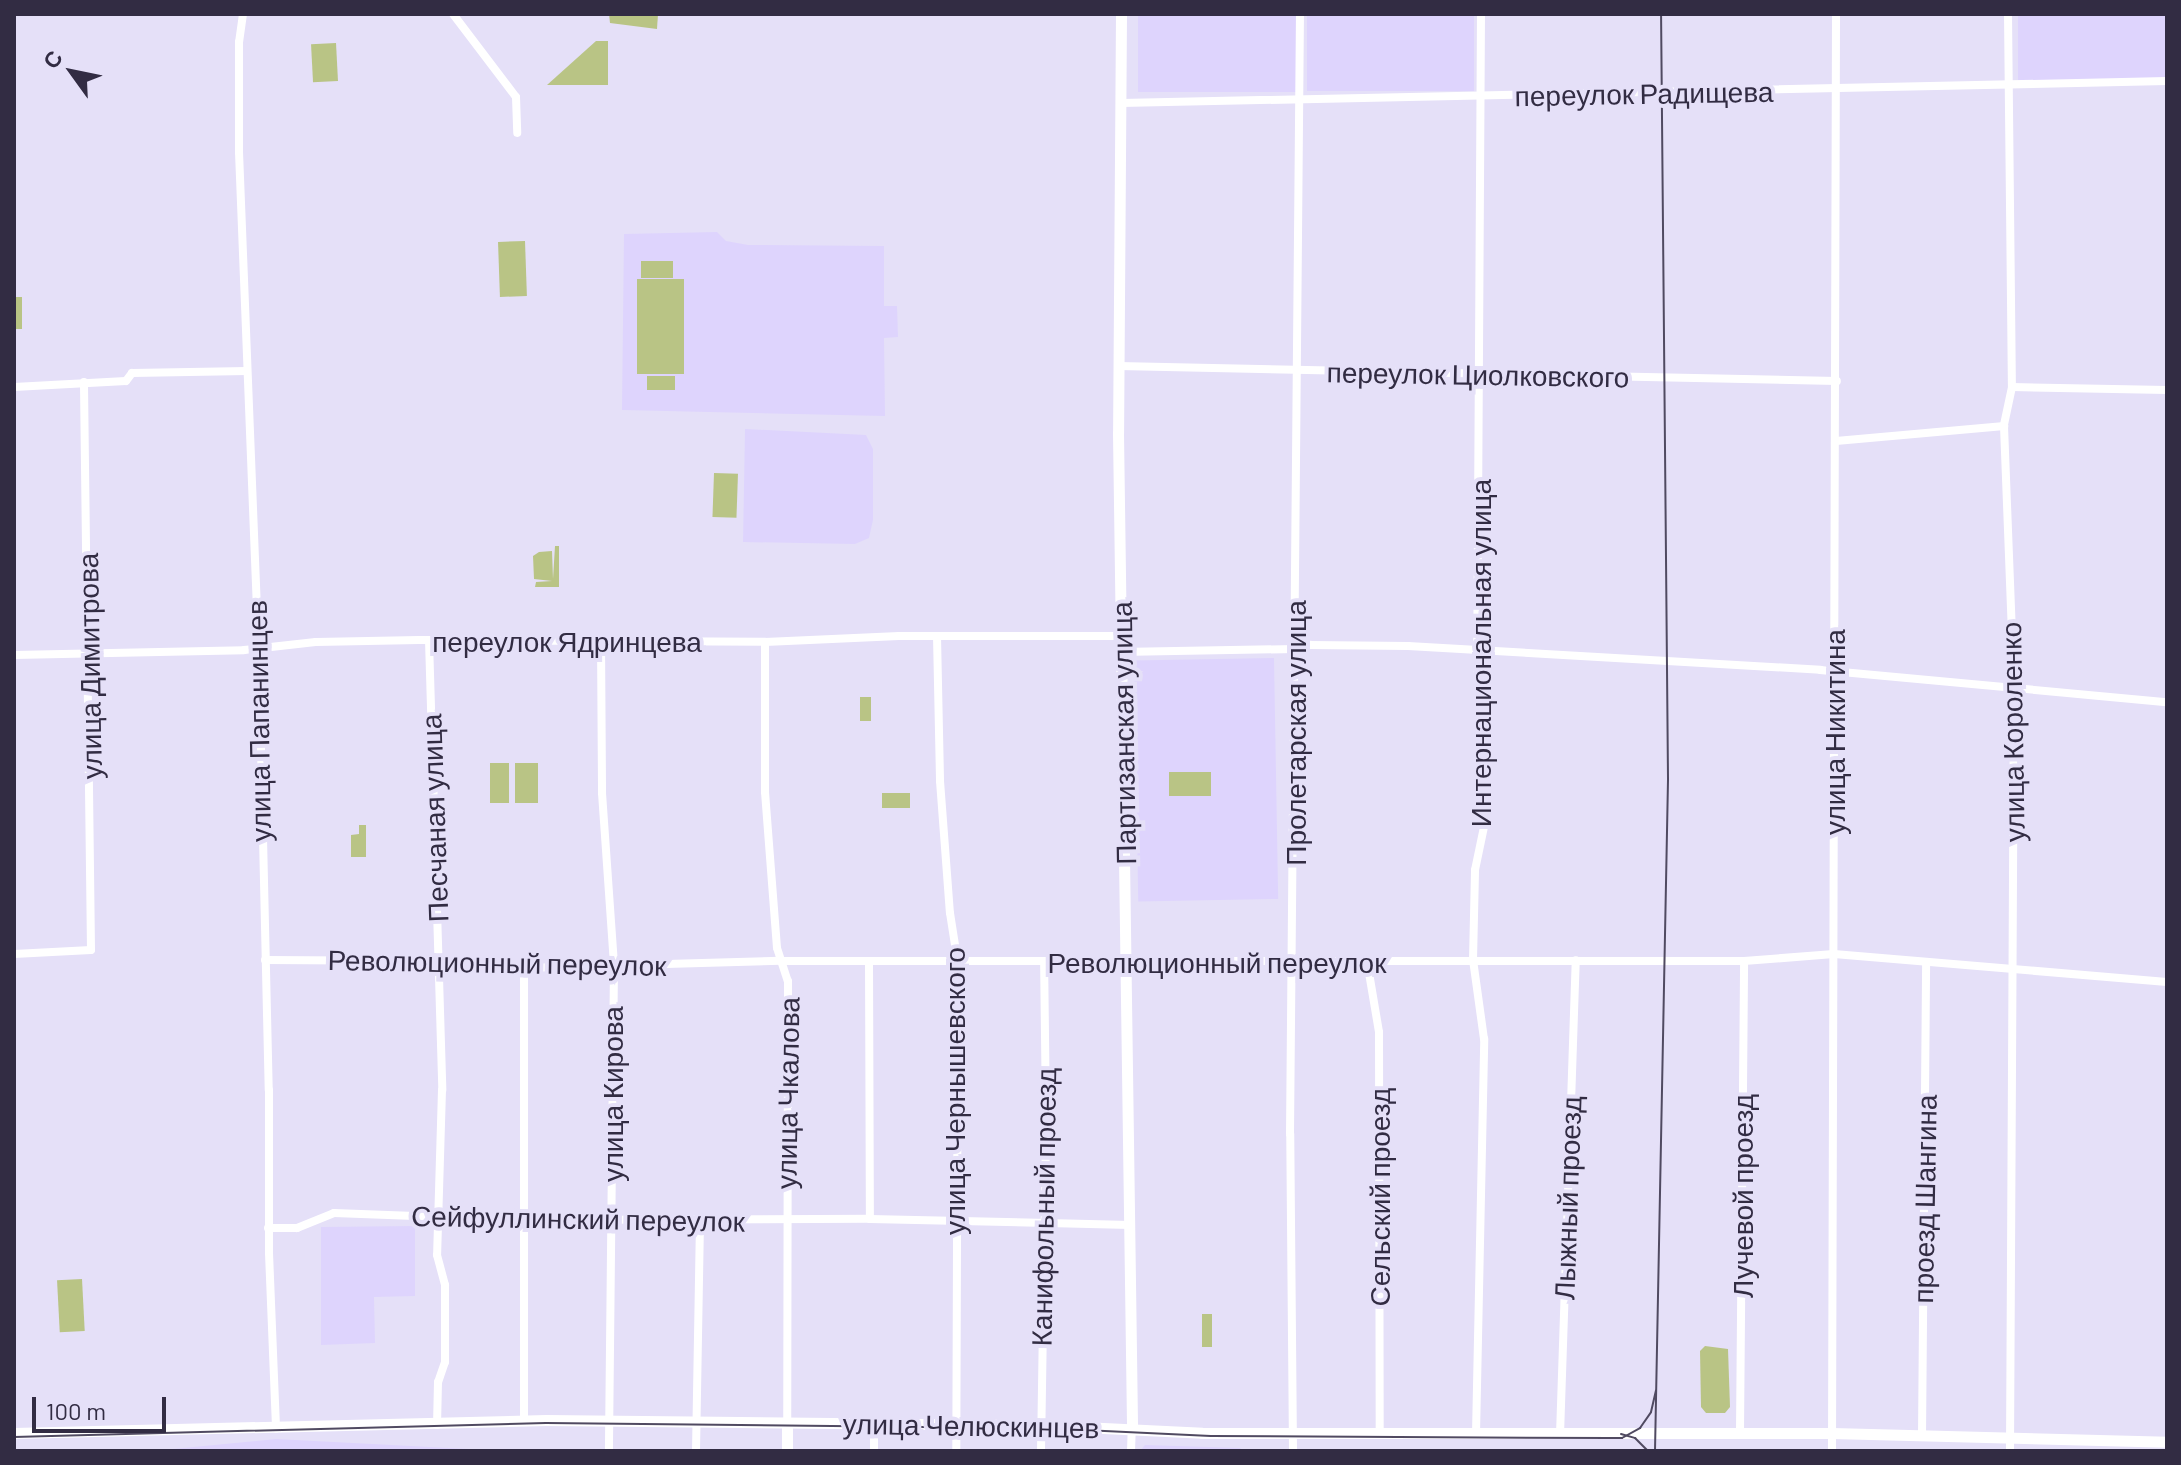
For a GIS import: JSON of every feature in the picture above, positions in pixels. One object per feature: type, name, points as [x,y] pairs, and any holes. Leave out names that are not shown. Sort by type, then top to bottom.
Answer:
[{"type":"main road","name":"Партизанская улица","points":[[1121,14],[1118,366],[1120,652],[1128,960],[1132,1428]]},
{"type":"main road","name":"улица Челюскинцев","points":[[14,1433],[608,1420],[1041,1425],[1195,1433],[1560,1435],[1740,1431],[2167,1442]]},
{"type":"main road","name":"улица Чкалова","points":[[787,1422],[787,1451]]},
{"type":"street","name":"улица Папанинцев","points":[[243,14],[239,42],[239,152],[258,648],[268,1228],[276,1429]]},
{"type":"street","points":[[453,14],[516,97],[517,133]]},
{"type":"street","name":"Пролетарская улица","points":[[1293,1451],[1290,1134],[1300,14]]},
{"type":"street","name":"Интернациональная улица","points":[[1476,1434],[1484,1039],[1473,960],[1475,870],[1485,822],[1486,766],[1477,688],[1481,14]]},
{"type":"street","name":"улица Никитина","points":[[1832,1451],[1836,14]]},
{"type":"street","name":"улица Короленко","points":[[2008,14],[2012,387],[2004,426],[2014,686],[2010,1451]]},
{"type":"street","name":"переулок Радищева","points":[[1121,103],[2167,81]]},
{"type":"street","name":"переулок Циолковского","points":[[1118,366],[1837,381]]},
{"type":"street","points":[[14,387],[126,381],[132,373],[247,371]]},
{"type":"street","name":"улица Димитрова","points":[[14,954],[91,950],[90,654],[84,382]]},
{"type":"street","points":[[2012,387],[2167,390]]},
{"type":"street","points":[[1836,441],[2004,426]]},
{"type":"street","name":"переулок Ядринцева","points":[[14,655],[429,640],[765,642],[937,636],[1120,636]]},
{"type":"street","name":"улица Чернышевского","points":[[937,636],[940,781],[950,913],[958,964],[954,1221],[956,1451]]},
{"type":"street","name":"Песчаная улица","points":[[429,640],[438,961],[441,1218],[437,1231],[437,1255],[445,1285],[445,1362],[438,1382],[437,1425]]},
{"type":"street","name":"улица Кирова","points":[[601,642],[602,793],[614,966],[609,1451]]},
{"type":"street","name":"улица Чкалова","points":[[765,642],[765,792],[781,961],[788,981],[785,1219],[787,1422]]},
{"type":"street","points":[[1120,652],[1296,649],[1324,645],[1477,649],[1491,653],[1834,672],[2167,702]]},
{"type":"street","name":"Революционный переулок","points":[[265,960],[438,961],[524,968],[781,961],[958,964],[1128,960],[1744,961],[1834,954],[2167,982]]},
{"type":"street","name":"Лыжный проезд","points":[[1560,1435],[1576,960]]},
{"type":"street","name":"Сельский проезд","points":[[1367,961],[1379,1032],[1380,1434]]},
{"type":"street","name":"Лучевой проезд","points":[[1740,1431],[1744,961]]},
{"type":"street","points":[[869,962],[870,1219]]},
{"type":"street","name":"Канифольный проезд","points":[[1041,1451],[1044,962]]},
{"type":"street","name":"проезд Шангина","points":[[1922,1436],[1926,962]]},
{"type":"street","points":[[524,968],[524,1421]]},
{"type":"street","name":"Сейфуллинский переулок","points":[[268,1228],[297,1228],[334,1213],[524,1220],[870,1219],[1131,1225]]},
{"type":"street","points":[[696,1451],[700,1220]]},
{"type":"street","points":[[874,1424],[874,1451]]},
{"type":"street","name":"Партизанская улица","points":[[1131,1451],[1132,1428]]},
{"type":"shaded area","points":[[1138,14],[1296,14],[1296,92],[1138,92]]},
{"type":"shaded area","points":[[1307,14],[1474,14],[1474,91],[1307,91]]},
{"type":"shaded area","points":[[2018,14],[2167,14],[2167,81],[2018,81]]},
{"type":"shaded area","points":[[717,232],[726,241],[748,245],[884,246],[884,306],[897,306],[898,337],[884,338],[885,416],[622,410],[624,234]]},
{"type":"shaded area","points":[[745,429],[866,435],[873,449],[873,520],[869,538],[855,544],[743,542]]},
{"type":"shaded area","points":[[1274,658],[1278,899],[1138,901],[1134,660]]},
{"type":"shaded area","points":[[415,1226],[415,1296],[374,1297],[375,1343],[321,1345],[321,1227]]},
{"type":"shaded area","points":[[276,1439],[507,1451],[152,1451]]},
{"type":"shaded area","points":[[1145,1445],[1240,1448],[1243,1451],[1140,1451]]},
{"type":"green space","points":[[609,14],[658,14],[657,29],[610,23]]},
{"type":"green space","points":[[596,41],[608,41],[608,85],[547,85]]},
{"type":"green space","points":[[336,43],[338,81],[313,82],[311,44]]},
{"type":"green space","points":[[525,241],[527,296],[500,297],[498,242]]},
{"type":"green space","points":[[641,261],[673,261],[673,278],[641,278]]},
{"type":"green space","points":[[637,279],[684,279],[684,374],[637,374]]},
{"type":"green space","points":[[14,297],[22,297],[22,329],[14,329]]},
{"type":"green space","points":[[647,376],[675,376],[675,390],[647,390]]},
{"type":"green space","points":[[714,473],[738,474],[736,518],[712,517]]},
{"type":"green space","points":[[555,546],[559,546],[559,587],[535,587],[536,582],[552,581],[534,579],[533,556],[552,551],[553,579]]},
{"type":"green space","points":[[860,697],[871,697],[871,721],[860,721]]},
{"type":"green space","points":[[490,763],[509,763],[509,803],[490,803]]},
{"type":"green space","points":[[515,763],[538,763],[538,803],[515,803]]},
{"type":"green space","points":[[1169,772],[1211,772],[1211,796],[1169,796]]},
{"type":"green space","points":[[882,793],[910,793],[910,808],[882,808]]},
{"type":"green space","points":[[359,825],[366,825],[366,857],[351,857],[351,835],[359,834]]},
{"type":"green space","points":[[82,1279],[85,1331],[60,1332],[57,1280]]},
{"type":"green space","points":[[1202,1314],[1212,1314],[1212,1347],[1202,1347]]},
{"type":"green space","points":[[1705,1346],[1728,1349],[1730,1407],[1725,1413],[1706,1413],[1701,1407],[1700,1351]]},
{"type":"tram line","points":[[1655,1451],[1668,778],[1661,14]]},
{"type":"tram line","points":[[14,1437],[546,1423],[1041,1428],[1211,1436],[1622,1438],[1640,1428],[1651,1412],[1656,1391]]},
{"type":"tram line","points":[[1621,1434],[1635,1438],[1648,1451]]}]
